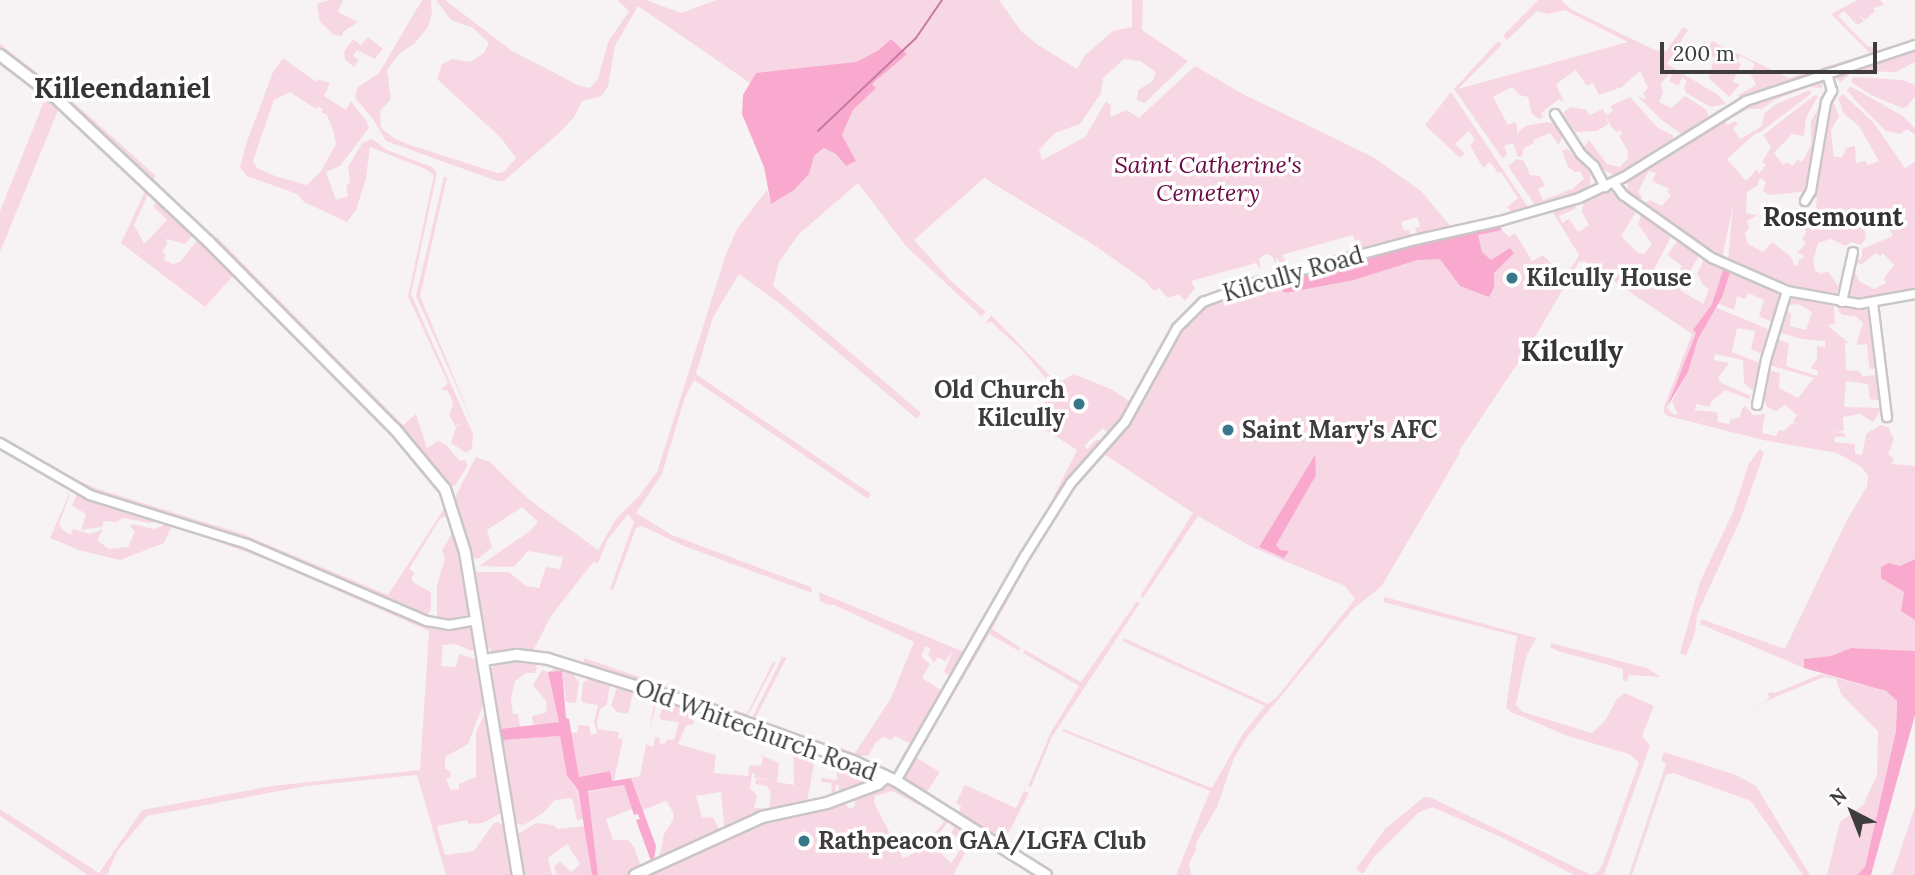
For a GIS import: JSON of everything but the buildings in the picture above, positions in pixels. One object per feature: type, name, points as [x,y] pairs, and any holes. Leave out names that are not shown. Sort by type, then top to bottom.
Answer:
[{"type":"street","name":"Kilcully Road","points":[[891,779],[1071,483],[1136,407],[1177,327],[1192,310],[1222,293],[1415,240],[1500,222],[1610,185],[1735,107],[1915,45]]},
{"type":"street","points":[[0,55],[55,97],[158,192],[423,461],[445,489],[457,518],[477,620],[518,875]]},
{"type":"street","points":[[1805,201],[1811,191],[1826,102],[1832,91],[1827,74]]},
{"type":"street","points":[[1555,114],[1581,154],[1610,185],[1712,258],[1787,291],[1842,302],[1873,303],[1915,294]]},
{"type":"street","points":[[1842,302],[1853,252]]},
{"type":"street","points":[[1757,405],[1766,360],[1787,291]]},
{"type":"street","points":[[1873,303],[1887,417]]},
{"type":"street","points":[[0,443],[72,486],[247,544],[432,623],[449,625],[477,620]]},
{"type":"street","name":"Old Whitechurch Road","points":[[484,660],[517,655],[548,659],[700,706],[853,761],[891,779],[1046,875]]},
{"type":"street","points":[[635,875],[762,817],[827,803],[891,779]]},
{"type":"green space","points":[[329,0],[343,0],[338,12],[358,22],[343,32],[342,36],[334,35],[320,22],[317,4]]},
{"type":"green space","name":"Saint Catherine's Cemetery","points":[[422,0],[431,0],[432,13],[428,27],[415,43],[398,55],[387,70],[391,99],[380,111],[381,128],[407,144],[497,173],[504,172],[516,158],[501,138],[437,79],[442,64],[452,59],[470,62],[484,53],[489,43],[473,28],[451,20],[436,0],[445,0],[512,51],[580,86],[590,88],[598,79],[608,42],[629,11],[617,0],[646,0],[681,13],[717,0],[999,0],[1021,31],[1077,69],[1085,55],[1113,31],[1132,27],[1132,0],[1143,0],[1142,30],[1188,61],[1145,103],[1137,100],[1138,90],[1152,82],[1156,72],[1140,61],[1124,59],[1103,78],[1101,93],[1080,124],[1055,133],[1039,150],[1042,160],[1085,137],[1106,101],[1111,106],[1110,117],[1127,110],[1139,118],[1195,66],[1243,94],[1373,157],[1421,191],[1451,227],[1417,234],[1415,228],[1420,226],[1417,217],[1401,222],[1404,231],[1409,230],[1411,236],[1357,250],[1353,235],[1281,255],[1286,261],[1280,263],[1276,257],[1276,264],[1272,256],[1266,254],[1259,259],[1261,269],[1256,263],[1191,281],[1195,288],[1185,301],[1179,294],[1168,298],[1159,288],[1154,291],[1145,281],[1094,245],[984,178],[914,240],[949,279],[986,312],[981,316],[906,246],[858,183],[799,234],[779,262],[773,286],[921,413],[917,419],[783,306],[739,274],[713,317],[696,374],[871,494],[868,499],[694,380],[685,397],[662,474],[636,513],[672,535],[811,587],[812,593],[684,546],[642,526],[636,528],[613,590],[610,589],[634,522],[628,514],[608,539],[598,563],[593,562],[551,616],[533,651],[492,652],[484,640],[476,572],[509,572],[526,586],[539,588],[546,567],[560,569],[563,557],[528,551],[514,567],[479,566],[530,531],[538,522],[522,507],[487,530],[492,547],[478,559],[471,557],[454,499],[476,457],[490,462],[527,498],[598,550],[616,519],[638,497],[657,472],[726,254],[737,229],[767,190],[771,204],[809,174],[814,156],[825,148],[836,154],[846,166],[856,161],[842,135],[853,110],[875,88],[872,84],[880,78],[879,50],[856,62],[824,68],[757,73],[750,83],[638,6],[615,46],[608,86],[602,96],[582,101],[574,117],[560,132],[504,181],[497,181],[386,141],[373,119],[355,98],[357,88],[379,73]]},
{"type":"green space","points":[[1538,0],[1561,0],[1572,10],[1655,50],[1666,51],[1683,27],[1688,30],[1667,64],[1718,95],[1726,104],[1711,107],[1686,93],[1684,87],[1687,81],[1682,78],[1678,86],[1669,81],[1672,75],[1669,74],[1661,84],[1663,93],[1659,102],[1671,108],[1685,96],[1707,110],[1708,118],[1683,135],[1663,121],[1638,97],[1644,99],[1646,97],[1643,93],[1648,88],[1640,71],[1622,87],[1599,95],[1593,83],[1587,86],[1576,70],[1556,84],[1564,102],[1559,99],[1541,113],[1543,117],[1539,119],[1532,114],[1528,97],[1519,95],[1512,87],[1493,97],[1508,125],[1515,122],[1517,133],[1526,126],[1547,122],[1556,124],[1563,135],[1559,145],[1550,133],[1533,140],[1534,143],[1524,148],[1522,157],[1518,157],[1513,143],[1504,146],[1507,154],[1503,159],[1454,89],[1498,41],[1502,45],[1458,89],[1628,42],[1565,10],[1548,14],[1537,11],[1507,40],[1503,36]]},
{"type":"green space","points":[[1857,0],[1880,0],[1884,5],[1873,8],[1875,11],[1865,20],[1858,14],[1864,21],[1857,25],[1844,11],[1838,16],[1867,46],[1876,48],[1873,56],[1743,99],[1737,96],[1756,85],[1750,73],[1755,64],[1741,56],[1737,61],[1741,64],[1733,82],[1740,84],[1729,97],[1709,78],[1714,58],[1707,51],[1712,41],[1789,78],[1870,53],[1831,14]]},
{"type":"green space","points":[[368,37],[383,49],[375,59],[357,50],[353,56],[359,60],[354,67],[345,60],[344,52],[353,39],[361,45]]},
{"type":"green space","points":[[0,44],[61,91],[155,175],[153,182],[57,94],[0,51]]},
{"type":"green space","points":[[1915,48],[1915,62],[1896,72],[1853,71],[1841,82],[1836,79],[1842,73]]},
{"type":"green space","points":[[283,58],[316,82],[318,79],[330,83],[324,96],[346,110],[351,101],[367,122],[369,128],[340,166],[326,172],[336,200],[348,196],[348,167],[362,143],[372,139],[387,150],[432,167],[437,173],[411,294],[473,434],[472,449],[466,453],[451,443],[456,427],[466,422],[455,426],[449,415],[453,405],[451,397],[447,390],[441,390],[448,383],[408,296],[434,175],[370,147],[366,178],[356,210],[347,222],[304,202],[297,194],[247,176],[240,168],[246,144],[273,72]],"holes":[[[290,92],[316,109],[318,106],[323,109],[321,112],[327,115],[336,144],[321,171],[307,185],[257,168],[253,161],[274,100]]]},
{"type":"green space","points":[[0,59],[48,95],[150,190],[134,225],[144,244],[167,220],[154,207],[157,197],[195,233],[185,244],[166,239],[167,244],[162,252],[166,254],[164,260],[173,264],[180,262],[199,238],[421,463],[440,486],[453,515],[471,608],[468,614],[446,621],[437,616],[437,585],[445,559],[442,550],[455,528],[448,515],[440,519],[409,569],[415,573],[411,578],[414,583],[431,592],[431,609],[427,616],[248,541],[90,491],[62,477],[63,474],[98,489],[243,534],[388,595],[447,504],[414,458],[233,276],[205,307],[121,243],[146,189],[59,108],[0,252],[0,211],[45,99],[0,65]]},
{"type":"green space","points":[[1853,77],[1903,80],[1915,85],[1915,96],[1907,107],[1902,108],[1871,95],[1851,82]]},
{"type":"green space","points":[[1822,79],[1822,88],[1808,87],[1774,100],[1762,109],[1748,109],[1724,121],[1727,125],[1735,121],[1738,125],[1733,128],[1740,139],[1761,127],[1765,113],[1776,104],[1810,90],[1812,93],[1756,133],[1727,159],[1746,181],[1757,169],[1759,174],[1766,165],[1762,162],[1771,147],[1763,135],[1815,95],[1818,96],[1806,118],[1804,136],[1792,134],[1774,153],[1783,165],[1786,162],[1793,166],[1797,160],[1802,162],[1811,146],[1811,121],[1824,99],[1810,191],[1770,195],[1763,191],[1766,182],[1760,178],[1757,186],[1747,192],[1746,213],[1761,213],[1747,221],[1749,228],[1745,233],[1748,244],[1763,252],[1772,242],[1789,255],[1793,265],[1798,266],[1799,259],[1803,259],[1804,255],[1797,253],[1806,243],[1802,240],[1806,232],[1803,224],[1808,216],[1812,216],[1812,236],[1817,198],[1813,198],[1813,192],[1827,102],[1833,101],[1839,116],[1831,130],[1834,157],[1842,157],[1846,148],[1855,146],[1856,163],[1866,161],[1867,165],[1879,161],[1859,126],[1844,114],[1838,98],[1843,94],[1873,122],[1905,168],[1915,162],[1915,289],[1886,297],[1854,299],[1849,294],[1853,270],[1860,282],[1874,289],[1886,283],[1884,278],[1894,265],[1883,253],[1881,256],[1876,253],[1862,264],[1855,263],[1862,257],[1862,249],[1893,236],[1882,215],[1864,225],[1866,239],[1860,245],[1852,242],[1845,246],[1831,239],[1818,243],[1813,261],[1815,270],[1821,274],[1828,271],[1839,287],[1836,294],[1829,296],[1789,286],[1728,261],[1733,205],[1722,259],[1643,204],[1650,200],[1662,206],[1671,195],[1667,192],[1669,189],[1652,181],[1656,173],[1649,171],[1638,192],[1642,196],[1639,203],[1627,192],[1629,178],[1755,100]]},
{"type":"green space","points":[[1850,86],[1903,116],[1915,128],[1915,135],[1907,129],[1900,134],[1886,131],[1847,90]]},
{"type":"green space","points":[[1451,92],[1528,207],[1535,205],[1508,166],[1517,159],[1524,161],[1530,175],[1540,176],[1545,186],[1538,189],[1543,200],[1572,189],[1584,179],[1580,171],[1575,172],[1568,167],[1562,151],[1567,149],[1591,170],[1590,189],[1513,215],[1507,207],[1518,198],[1501,172],[1498,173],[1490,162],[1483,168],[1470,145],[1475,140],[1469,131],[1455,144],[1465,154],[1460,158],[1425,125]]},
{"type":"green space","points":[[1630,97],[1658,128],[1673,135],[1673,140],[1617,177],[1604,170],[1584,147],[1589,140],[1607,164],[1620,167],[1628,158],[1628,151],[1619,136],[1622,134],[1620,130],[1617,132],[1611,127],[1606,116],[1608,124],[1597,131],[1575,132],[1563,113],[1570,107],[1586,110],[1590,115],[1603,109],[1606,115],[1613,111],[1610,106]]},
{"type":"green space","points":[[444,177],[447,177],[420,296],[476,430],[416,296]]},
{"type":"green space","points":[[1609,189],[1638,209],[1621,236],[1638,253],[1644,254],[1652,244],[1638,224],[1642,212],[1669,232],[1670,239],[1651,275],[1662,282],[1654,286],[1655,289],[1668,290],[1682,266],[1667,255],[1678,240],[1700,254],[1680,290],[1703,304],[1709,289],[1703,285],[1697,274],[1705,257],[1723,270],[1712,304],[1693,330],[1697,332],[1667,407],[1673,414],[1678,415],[1672,401],[1688,372],[1698,339],[1715,307],[1770,330],[1762,354],[1751,349],[1755,331],[1737,328],[1732,352],[1760,363],[1753,391],[1744,383],[1743,360],[1715,354],[1714,360],[1729,363],[1718,378],[1721,383],[1751,396],[1749,399],[1725,390],[1711,402],[1710,407],[1696,404],[1695,410],[1717,412],[1718,422],[1730,424],[1730,420],[1740,417],[1742,408],[1746,406],[1753,415],[1765,414],[1762,433],[1776,436],[1779,430],[1784,431],[1792,423],[1795,425],[1793,421],[1797,415],[1785,405],[1776,411],[1767,407],[1763,397],[1768,370],[1780,373],[1779,388],[1798,398],[1814,378],[1769,365],[1777,338],[1789,344],[1786,366],[1817,376],[1818,371],[1811,368],[1817,359],[1817,346],[1825,347],[1825,341],[1802,339],[1778,332],[1786,309],[1791,314],[1790,326],[1806,330],[1812,312],[1798,304],[1788,305],[1792,298],[1834,306],[1835,323],[1828,326],[1849,343],[1845,343],[1846,370],[1859,371],[1862,376],[1877,375],[1881,401],[1870,399],[1868,384],[1846,381],[1844,407],[1882,408],[1873,422],[1860,414],[1843,417],[1844,431],[1834,432],[1845,433],[1845,437],[1835,437],[1834,442],[1855,444],[1855,454],[1862,455],[1866,434],[1880,425],[1888,427],[1894,439],[1888,454],[1894,459],[1892,464],[1915,466],[1915,559],[1900,566],[1889,564],[1882,567],[1881,577],[1904,592],[1901,611],[1915,620],[1915,651],[1851,648],[1831,656],[1804,659],[1804,668],[1700,624],[1701,619],[1785,649],[1846,522],[1867,486],[1868,475],[1860,466],[1837,453],[1763,440],[1664,413],[1692,334],[1584,261],[1579,262],[1532,342],[1459,451],[1381,587],[1354,608],[1247,737],[1234,758],[1217,807],[1196,843],[1196,850],[1189,864],[1191,875],[1176,875],[1210,791],[1062,731],[1063,729],[1212,788],[1242,735],[1265,706],[1122,641],[1124,638],[1268,704],[1277,697],[1355,599],[1345,586],[1254,548],[1198,516],[1143,598],[1140,596],[1193,513],[1104,454],[1077,486],[1036,549],[992,629],[1021,648],[1019,651],[989,634],[918,755],[918,759],[940,772],[926,793],[947,809],[904,780],[902,777],[1024,563],[1081,476],[1131,418],[1176,334],[1203,304],[1252,287],[1262,296],[1283,280],[1417,243],[1502,230],[1509,237],[1515,233],[1532,261],[1543,255],[1565,278],[1579,255],[1552,211],[1577,202],[1575,209],[1559,216],[1562,223],[1569,219],[1578,232],[1589,225],[1582,212],[1584,200]]},
{"type":"green space","points":[[217,237],[403,425],[416,414],[427,448],[438,441],[446,445],[460,461],[466,460],[467,467],[455,486],[446,485],[213,241]]},
{"type":"green space","points":[[1730,273],[1777,291],[1779,299],[1772,322],[1759,316],[1764,300],[1748,293],[1745,299],[1737,296],[1734,310],[1717,303]]},
{"type":"green space","points":[[1840,307],[1868,310],[1876,367],[1872,370],[1869,366],[1867,344],[1856,345],[1863,323],[1855,316],[1842,315],[1838,310]]},
{"type":"green space","points":[[991,315],[1053,379],[1062,381],[1074,374],[1111,389],[1132,403],[1109,434],[1103,428],[1084,446],[1087,449],[1097,439],[1101,443],[1065,486],[966,656],[963,655],[950,676],[944,672],[953,651],[945,661],[938,657],[934,663],[928,654],[931,649],[926,646],[921,656],[930,664],[922,678],[944,692],[913,745],[895,736],[891,740],[883,737],[876,742],[869,755],[855,757],[753,722],[752,718],[782,657],[787,657],[755,719],[855,753],[891,698],[914,642],[820,601],[819,592],[964,652],[1050,504],[1077,450],[1044,429],[1040,421],[1049,382],[1022,350],[991,322],[985,324]]},
{"type":"green space","points":[[1760,449],[1764,453],[1741,518],[1697,615],[1695,633],[1686,656],[1680,653],[1700,582],[1733,512],[1749,463]]},
{"type":"green space","points":[[57,487],[70,494],[59,524],[63,530],[71,535],[73,529],[90,534],[103,529],[97,540],[109,549],[128,547],[135,532],[130,526],[132,524],[154,529],[172,522],[267,555],[430,628],[468,627],[473,631],[476,648],[472,651],[455,644],[443,645],[441,666],[456,667],[459,654],[478,660],[485,700],[468,744],[445,757],[445,769],[450,771],[451,777],[446,779],[451,790],[459,789],[459,784],[476,777],[476,732],[484,715],[489,715],[505,811],[483,823],[468,824],[467,820],[437,826],[445,855],[474,851],[493,824],[497,822],[506,826],[514,875],[446,875],[417,775],[306,786],[147,816],[118,850],[107,875],[88,875],[0,816],[0,809],[99,873],[142,810],[272,786],[420,770],[429,631],[265,559],[172,525],[164,543],[120,560],[79,550],[50,538],[69,494]]},
{"type":"green space","points":[[77,494],[158,517],[157,522],[124,518],[115,522],[104,521],[102,527],[81,530],[86,514],[72,506]]},
{"type":"green space","points":[[1385,597],[1536,638],[1526,657],[1516,705],[1523,712],[1592,733],[1605,721],[1617,699],[1625,693],[1654,706],[1642,736],[1650,746],[1604,875],[1591,875],[1599,871],[1603,863],[1639,762],[1629,754],[1568,736],[1511,712],[1506,707],[1517,636],[1383,602]]},
{"type":"green space","points":[[1137,601],[1140,603],[1052,737],[1031,787],[1028,786],[1051,732],[1079,686],[1023,653],[1025,650],[1081,682]]},
{"type":"green space","points":[[1551,643],[1647,668],[1661,677],[1629,675],[1627,682],[1623,680],[1623,669],[1558,651],[1550,647]]},
{"type":"green space","points":[[584,658],[747,714],[773,662],[776,662],[746,719],[584,664]]},
{"type":"green space","points":[[520,659],[532,661],[537,668],[535,673],[526,673],[515,681],[511,699],[513,714],[518,714],[520,727],[500,729],[502,739],[560,736],[567,776],[577,790],[583,819],[577,820],[572,798],[555,800],[543,813],[524,825],[513,823],[490,670],[497,663]]},
{"type":"green space","points":[[559,667],[578,672],[574,676],[579,682],[576,703],[566,702],[562,671],[559,722],[533,725],[532,716],[545,713],[547,708],[546,701],[533,685],[542,670],[548,672]]},
{"type":"green space","points":[[1821,674],[1886,691],[1897,701],[1896,731],[1865,867],[1857,875],[1827,875],[1840,822],[1863,805],[1877,775],[1878,731],[1841,694],[1836,679],[1824,677],[1766,701],[1750,712],[1770,697],[1767,694],[1770,692],[1775,693]]},
{"type":"green space","points":[[587,675],[610,683],[607,705],[600,709],[597,723],[598,729],[619,732],[618,738],[623,739],[612,781],[609,771],[579,777],[571,733],[578,732],[578,725],[589,726],[591,735],[597,733],[594,722],[598,705],[583,703],[581,700],[583,682],[588,680]]},
{"type":"green space","points":[[618,685],[654,696],[656,704],[650,731],[654,701],[633,693],[628,714],[617,712],[611,705]]},
{"type":"green space","points":[[666,700],[692,707],[694,724],[686,726],[678,744],[716,755],[714,773],[748,776],[749,765],[761,766],[763,758],[760,755],[779,763],[777,782],[794,785],[793,746],[816,753],[807,802],[822,801],[773,810],[769,807],[771,793],[767,786],[755,784],[756,779],[772,780],[754,778],[755,773],[752,773],[750,788],[757,795],[754,808],[766,808],[764,813],[728,829],[724,825],[721,792],[696,796],[702,817],[713,818],[721,832],[659,859],[664,834],[673,820],[673,812],[666,801],[643,810],[631,778],[640,776],[646,744],[653,747],[655,737],[660,738],[659,743],[665,744],[667,739],[674,740],[679,722],[662,720],[659,717]]},
{"type":"green space","points":[[1664,752],[1736,775],[1756,786],[1810,875],[1803,875],[1751,801],[1673,773],[1666,775],[1632,875],[1629,875],[1666,764],[1661,760]]},
{"type":"green space","points":[[823,755],[873,774],[877,779],[838,796],[839,785],[836,785],[835,793],[831,793],[832,783],[821,782],[822,778],[837,780],[836,766],[820,760]]},
{"type":"green space","name":"Rathpeacon GAA/LGFA Club","points":[[892,784],[950,820],[931,843],[951,863],[965,843],[951,833],[956,823],[1039,875],[1034,875],[976,840],[971,842],[953,875],[646,875],[742,829],[748,831],[757,821],[844,800],[849,809],[855,806],[855,798]],"holes":[[[892,791],[938,815],[944,822],[923,847],[903,858],[874,803],[875,796]]]},
{"type":"green space","points":[[624,785],[632,809],[606,819],[613,840],[628,840],[634,847],[640,864],[639,871],[628,875],[598,875],[588,792]]},
{"type":"green space","points":[[965,785],[1016,808],[1024,791],[1029,793],[1005,840],[1000,841],[953,812],[959,812],[961,806],[956,803]]},
{"type":"green space","points":[[1424,797],[1432,798],[1591,875],[1574,875],[1503,838],[1432,807],[1418,813],[1374,857],[1363,874],[1356,869],[1385,829]]},
{"type":"green space","points":[[1915,807],[1915,875],[1891,875],[1894,869]]},
{"type":"green space","points":[[536,823],[553,825],[558,829],[585,826],[592,875],[557,875],[554,867],[560,861],[571,872],[580,864],[567,844],[548,858],[552,875],[520,875],[516,835]]},
{"type":"shaded area","points":[[891,39],[907,54],[872,84],[876,88],[853,110],[842,135],[856,161],[846,166],[836,154],[824,148],[814,156],[809,174],[794,190],[771,204],[764,167],[742,114],[743,95],[756,73],[856,62],[879,50]]},
{"type":"shaded area","points":[[1499,225],[1502,230],[1478,235],[1482,252],[1491,260],[1510,248],[1514,253],[1494,273],[1494,287],[1489,297],[1460,286],[1440,259],[1417,260],[1354,280],[1285,293],[1278,286],[1283,280],[1417,243]]},
{"type":"shaded area","points":[[1723,270],[1730,273],[1722,297],[1698,339],[1688,372],[1667,407],[1696,333],[1693,330],[1712,304]]},
{"type":"shaded area","points":[[1315,455],[1316,475],[1276,545],[1280,550],[1289,551],[1284,558],[1259,547]]},
{"type":"shaded area","points":[[1915,559],[1915,620],[1901,611],[1904,592],[1881,578],[1881,567],[1889,563],[1900,566]]},
{"type":"shaded area","points":[[1851,648],[1915,651],[1915,715],[1871,875],[1857,875],[1865,867],[1896,731],[1897,701],[1886,691],[1804,668],[1804,659],[1831,656]]},
{"type":"shaded area","points":[[562,671],[566,718],[569,719],[579,777],[610,771],[612,781],[631,778],[656,846],[654,859],[651,861],[636,820],[640,819],[638,814],[634,815],[624,785],[588,791],[598,875],[592,875],[578,790],[567,776],[560,736],[502,740],[500,729],[559,722],[548,672]]},
{"type":"waterway","points":[[818,131],[916,38],[942,0]]},
{"type":"place","name":"Kilcully House","points":[[1512,278]]},
{"type":"place","name":"Old Church Kilcully","points":[[1079,404]]},
{"type":"place","name":"Saint Mary's AFC","points":[[1228,430]]},
{"type":"place","name":"Rathpeacon GAA/LGFA Club","points":[[804,841]]},
{"type":"district","name":"Killeendaniel","points":[[122,88]]},
{"type":"district","name":"Rosemount","points":[[1833,217]]},
{"type":"district","name":"Kilcully","points":[[1572,351]]}]
